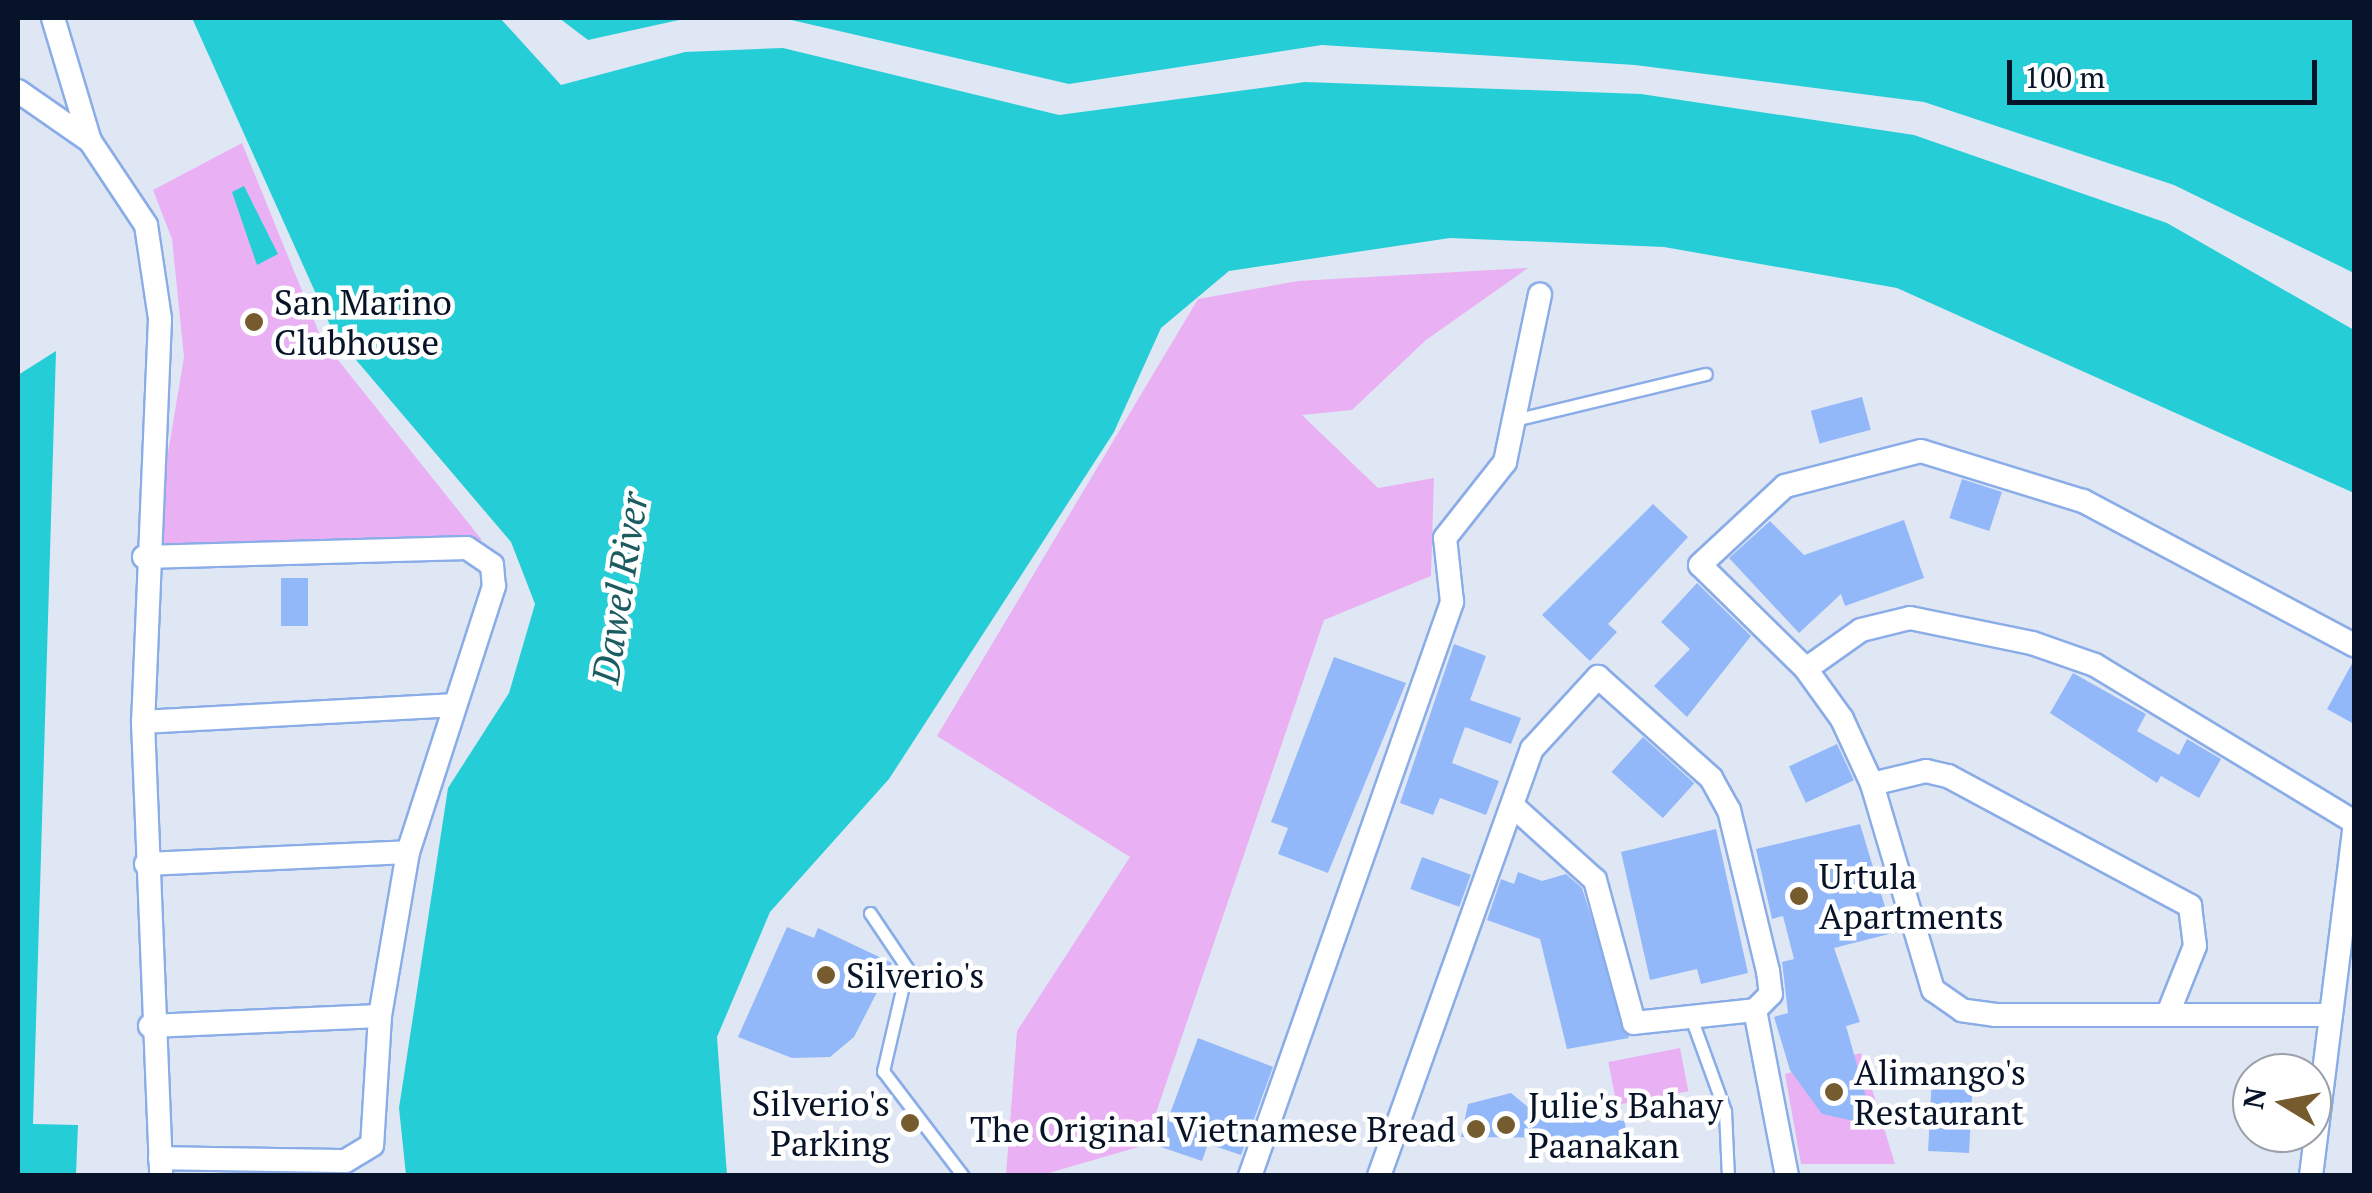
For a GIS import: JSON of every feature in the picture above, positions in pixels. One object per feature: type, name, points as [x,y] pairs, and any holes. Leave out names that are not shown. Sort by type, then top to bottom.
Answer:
[{"type":"street","points":[[53,18],[90,142],[153,250],[164,362],[144,557],[143,722],[150,1026],[165,1170],[363,1155],[378,1125],[380,1016],[408,852],[494,586],[484,554],[144,557]]},
{"type":"street","points":[[18,90],[90,142]]},
{"type":"street","points":[[1250,1176],[1452,602],[1446,538],[1497,477],[1518,419],[1540,295]]},
{"type":"street","points":[[2328,1015],[2169,1011],[1996,1014],[1962,1010],[1933,990],[1872,784],[1806,669],[1700,565],[1785,486],[1898,451],[1945,454],[2082,501],[2354,645]]},
{"type":"street","points":[[1806,669],[1861,630],[1910,618],[2032,643],[2095,665],[2354,825],[2311,1176]]},
{"type":"street","points":[[1379,1176],[1532,749],[1598,677],[1721,792],[1768,970],[1770,994],[1755,1010],[1693,1023],[1634,1023],[1595,880],[1513,806]]},
{"type":"street","points":[[143,722],[455,705]]},
{"type":"street","points":[[1872,784],[1926,771],[1948,776],[2190,906],[2195,946],[2169,1011]]},
{"type":"street","points":[[146,864],[408,852]]},
{"type":"street","points":[[1755,1010],[1787,1176]]},
{"type":"street","points":[[150,1026],[380,1016]]},
{"type":"lane","points":[[1518,419],[1706,374]]},
{"type":"lane","points":[[870,913],[906,968],[883,1071],[963,1176]]},
{"type":"lane","points":[[1693,1023],[1725,1111],[1728,1176]]},
{"type":"shaded area","points":[[242,143],[322,340],[482,540],[152,549],[184,357],[172,239],[153,190]]},
{"type":"shaded area","points":[[1528,268],[1426,340],[1352,410],[1302,415],[1378,488],[1434,478],[1431,576],[1324,620],[1145,1145],[1042,1175],[1006,1175],[1017,1031],[1130,857],[937,736],[1198,299],[1298,281]]},
{"type":"shaded area","points":[[1680,1048],[1688,1091],[1617,1105],[1608,1062]]},
{"type":"shaded area","points":[[1861,1053],[1895,1164],[1801,1164],[1785,1074]]},
{"type":"water","name":"Dawel River","points":[[192,18],[500,18],[561,85],[685,52],[783,48],[1059,115],[1305,82],[1641,94],[1914,135],[2167,223],[2354,330],[2354,493],[1897,288],[1664,247],[1450,238],[1229,271],[1161,328],[1114,432],[889,779],[770,912],[717,1037],[727,1175],[406,1175],[399,1108],[448,788],[509,693],[535,604],[511,542],[334,334]]},
{"type":"water","points":[[559,18],[2354,18],[2354,273],[2174,185],[1924,102],[1635,65],[1322,45],[1069,84],[787,19],[679,20],[588,40]]},
{"type":"water","points":[[244,186],[278,254],[257,265],[232,192]]},
{"type":"water","points":[[56,351],[33,1124],[78,1125],[76,1175],[18,1176],[18,375]]},
{"type":"building","points":[[1862,397],[1871,430],[1820,444],[1811,411]]},
{"type":"building","points":[[1962,479],[2002,492],[1989,531],[1949,518]]},
{"type":"building","points":[[1653,504],[1688,537],[1608,624],[1617,632],[1590,661],[1542,615]]},
{"type":"building","points":[[1904,520],[1924,578],[1845,606],[1841,594],[1799,633],[1729,558],[1770,521],[1804,555]]},
{"type":"building","points":[[281,578],[308,578],[308,626],[281,626]]},
{"type":"building","points":[[1697,583],[1751,636],[1687,717],[1654,686],[1690,649],[1661,622]]},
{"type":"building","points":[[1454,644],[1486,656],[1470,700],[1521,718],[1511,744],[1465,727],[1452,763],[1499,781],[1486,815],[1440,798],[1433,815],[1400,803]]},
{"type":"building","points":[[1334,657],[1406,683],[1328,873],[1278,854],[1288,828],[1271,822]]},
{"type":"building","points":[[2354,660],[2354,724],[2327,709]]},
{"type":"building","points":[[2073,673],[2146,714],[2137,731],[2179,755],[2187,739],[2221,759],[2199,798],[2161,776],[2157,783],[2050,713]]},
{"type":"building","points":[[1643,737],[1694,783],[1663,818],[1612,772]]},
{"type":"building","points":[[1837,744],[1854,780],[1806,803],[1789,766]]},
{"type":"building","points":[[1860,824],[1893,933],[1834,948],[1860,1022],[1846,1026],[1866,1097],[1854,1121],[1822,1114],[1790,1070],[1774,1017],[1788,1013],[1782,962],[1794,959],[1783,916],[1772,919],[1756,849]]},
{"type":"building","points":[[1716,829],[1748,973],[1701,984],[1697,969],[1650,980],[1621,852]]},
{"type":"building","points":[[1422,857],[1471,875],[1459,907],[1410,889]]},
{"type":"building","points":[[1518,872],[1542,881],[1566,874],[1582,888],[1629,1038],[1567,1049],[1540,939],[1487,920],[1501,879],[1514,884]]},
{"type":"building","name":"Silverio's","points":[[787,927],[814,938],[818,928],[892,963],[854,1037],[830,1057],[792,1058],[738,1037]]},
{"type":"building","points":[[1198,1038],[1273,1067],[1241,1155],[1208,1144],[1202,1161],[1158,1146]]},
{"type":"building","points":[[1932,1076],[1973,1078],[1969,1153],[1928,1151]]},
{"type":"building","points":[[1511,1093],[1534,1112],[1625,1121],[1626,1138],[1461,1137],[1468,1104]]},
{"type":"place","name":"San Marino Clubhouse","points":[[254,322]]},
{"type":"place","name":"Urtula Apartments","points":[[1799,896]]},
{"type":"place","name":"Silverio's","points":[[826,975]]},
{"type":"place","name":"Alimango's Restaurant","points":[[1834,1092]]},
{"type":"place","name":"Silverio's Parking","points":[[910,1123]]},
{"type":"place","name":"Julie's Bahay Paanakan","points":[[1506,1125]]},
{"type":"place","name":"The Original Vietnamese Bread","points":[[1476,1129]]}]
